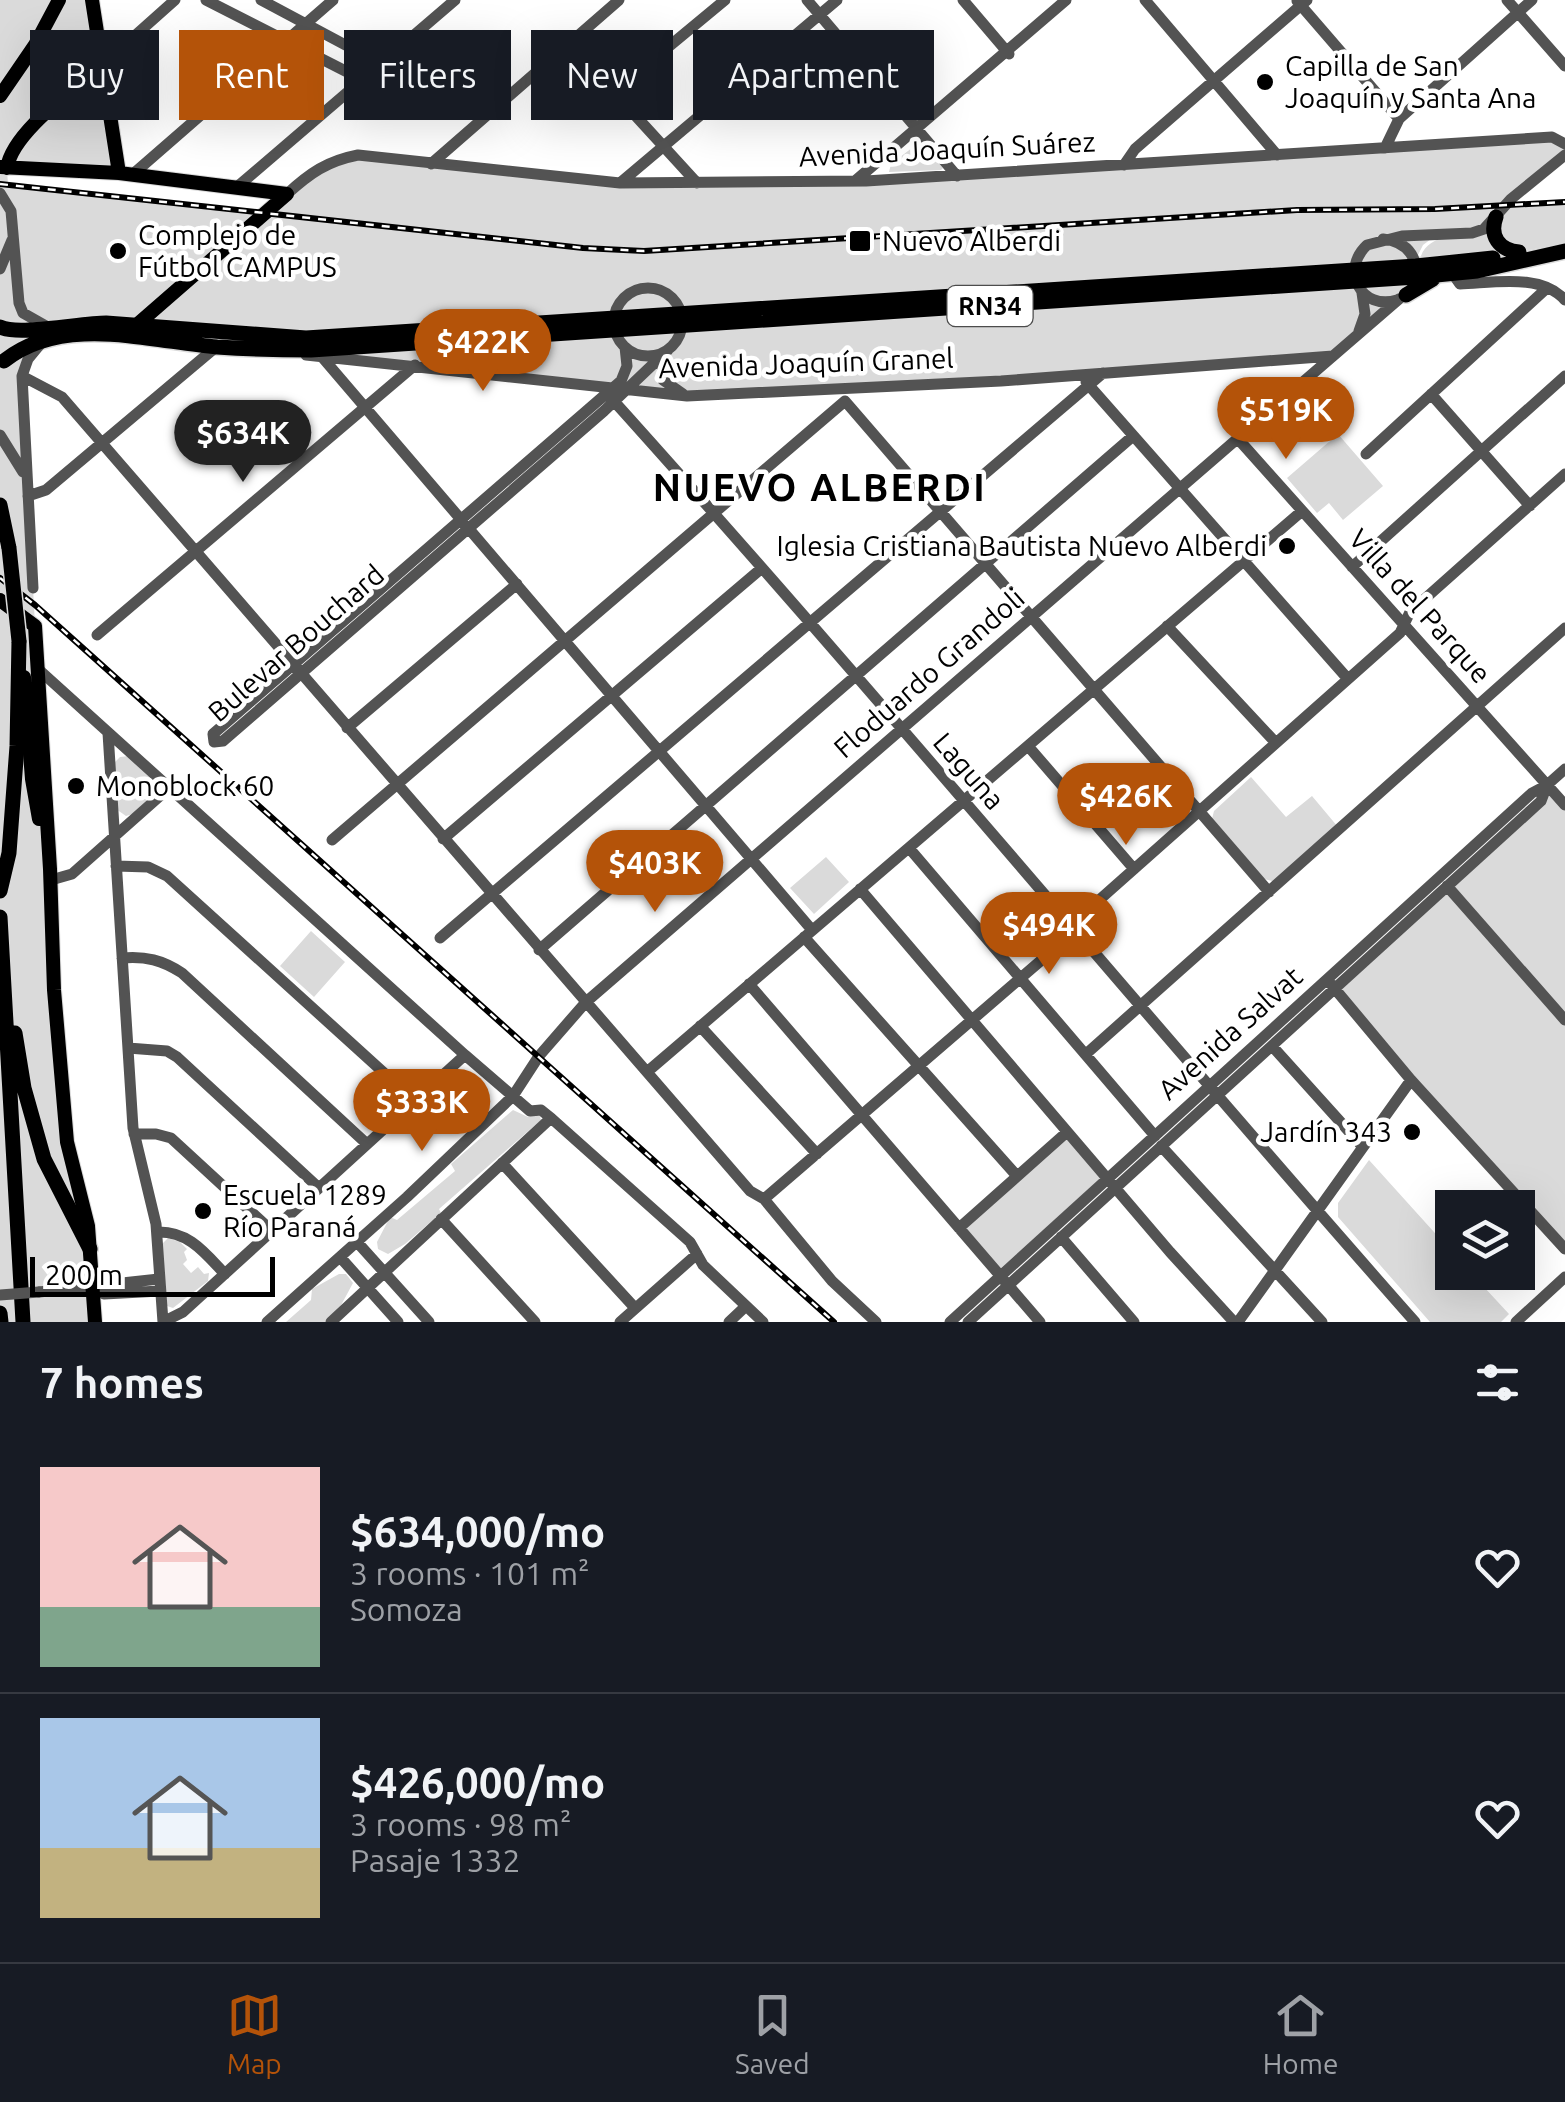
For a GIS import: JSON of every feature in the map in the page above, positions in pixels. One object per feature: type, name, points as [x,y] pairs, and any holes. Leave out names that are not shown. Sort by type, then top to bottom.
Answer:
[{"type":"highway","points":[[1496,217],[1496,241],[1502,248],[1519,252]]},
{"type":"highway","name":"RN34","points":[[0,329],[72,336],[130,331],[306,338],[615,324],[1356,281],[1565,243]]},
{"type":"highway","name":"RN34","points":[[1402,297],[1447,275],[1565,252]]},
{"type":"highway","name":"RN34","points":[[1416,268],[1447,275]]},
{"type":"highway","name":"RN34","points":[[130,331],[216,347],[283,350],[615,324]]},
{"type":"highway","points":[[0,329],[2,365]]},
{"type":"highway","name":"RN34","points":[[2,365],[46,333]]},
{"type":"highway","points":[[0,505],[20,648],[9,853],[0,891]]},
{"type":"highway","points":[[0,917],[23,1322]]},
{"type":"highway","points":[[5,992],[44,1159],[90,1249]]},
{"type":"highway","points":[[0,1314],[1,1322]]},
{"type":"main road","points":[[0,96],[35,45],[59,0]]},
{"type":"main road","points":[[92,0],[97,30]]},
{"type":"main road","points":[[40,120],[4,167],[126,174],[287,194]]},
{"type":"main road","points":[[114,120],[126,174]]},
{"type":"main road","points":[[130,331],[287,194]]},
{"type":"main road","points":[[0,600],[35,626],[54,990],[66,1124],[90,1249],[95,1322]]},
{"type":"main road","points":[[20,648],[32,780],[50,874]]},
{"type":"street","points":[[142,30],[175,0]]},
{"type":"street","points":[[206,0],[265,30]]},
{"type":"street","points":[[261,0],[344,44]]},
{"type":"street","points":[[299,30],[334,0]]},
{"type":"street","points":[[420,30],[455,0]]},
{"type":"street","points":[[585,30],[619,0]]},
{"type":"street","points":[[673,43],[724,0]]},
{"type":"street","points":[[808,0],[957,176]]},
{"type":"street","points":[[620,183],[837,0]]},
{"type":"street","points":[[963,0],[1008,54]]},
{"type":"street","points":[[860,181],[1066,0]]},
{"type":"street","points":[[1008,54],[1076,0]]},
{"type":"street","points":[[1144,0],[1277,155]]},
{"type":"street","points":[[1507,0],[1565,66]]},
{"type":"street","points":[[1384,148],[1399,120],[1532,0]]},
{"type":"street","points":[[1124,165],[1135,149],[1301,2],[1399,120]]},
{"type":"street","points":[[430,164],[531,77]]},
{"type":"street","points":[[237,186],[344,95]]},
{"type":"street","points":[[126,174],[191,120]]},
{"type":"street","points":[[640,120],[697,183]]},
{"type":"street","name":"Avenida Joaquín Suárez","points":[[287,194],[331,160],[358,154],[620,183],[697,183],[957,176],[1552,137],[1565,144]]},
{"type":"street","points":[[1357,335],[1366,314],[1356,281],[1361,250],[1383,239],[1472,233],[1484,228],[1511,198],[1565,155]]},
{"type":"street","points":[[0,193],[12,211],[19,303],[23,313],[46,333],[28,359],[22,376],[33,588]]},
{"type":"street","points":[[1356,281],[1379,302],[1402,297],[1423,245],[1440,235]]},
{"type":"street","points":[[0,269],[13,236]]},
{"type":"street","points":[[1383,239],[1403,244],[1416,268]]},
{"type":"street","points":[[1447,275],[1460,284],[1535,283],[1558,292],[1565,300]]},
{"type":"street","points":[[612,393],[625,375],[628,358],[615,324],[621,302],[629,294],[649,288],[669,295],[682,320]]},
{"type":"street","points":[[1366,454],[1548,288]]},
{"type":"street","name":"Floduardo Grandoli","points":[[267,1322],[512,1096],[539,1056],[586,1002],[1402,297]]},
{"type":"street","name":"Bulevar Bouchard","points":[[297,670],[213,734],[214,742],[220,743],[297,670],[612,393],[665,353],[678,339],[682,320]]},
{"type":"street","points":[[28,496],[46,490],[216,347]]},
{"type":"street","points":[[625,347],[650,356],[665,353],[663,380],[687,396]]},
{"type":"street","name":"Avenida Joaquín Granel","points":[[283,350],[612,393],[687,396],[846,395],[1085,380],[1104,374],[1333,356]]},
{"type":"street","points":[[322,358],[752,859],[808,934],[919,1066],[1017,1176]]},
{"type":"street","points":[[96,635],[415,365]]},
{"type":"street","points":[[22,376],[62,397],[750,1191],[764,1199],[832,1280],[876,1322]]},
{"type":"street","points":[[1352,567],[1565,376]]},
{"type":"street","points":[[440,938],[942,512],[1085,380],[1348,679]]},
{"type":"street","name":"Laguna","points":[[612,393],[1212,1092],[1415,1322]]},
{"type":"street","points":[[1431,394],[1530,506]]},
{"type":"street","points":[[332,840],[566,642],[846,395],[1269,892]]},
{"type":"street","points":[[0,434],[28,480]]},
{"type":"street","points":[[539,950],[1133,436]]},
{"type":"street","name":"Villa del Parque","points":[[1239,440],[1565,805]]},
{"type":"street","points":[[764,1199],[1066,939],[1080,916],[1400,632],[1410,612],[1565,474]]},
{"type":"street","points":[[647,1072],[1302,511]]},
{"type":"street","points":[[4,555],[10,562],[32,552]]},
{"type":"street","points":[[443,839],[762,568]]},
{"type":"street","points":[[347,728],[517,584]]},
{"type":"street","points":[[1168,626],[1276,743]]},
{"type":"street","points":[[1086,1054],[1565,628]]},
{"type":"street","points":[[37,668],[465,1055],[530,1111],[541,1110],[551,1118],[690,1242],[703,1265],[763,1322]]},
{"type":"street","points":[[108,733],[134,1134],[158,1232],[163,1322],[183,1312],[465,1055]]},
{"type":"street","points":[[1028,746],[1134,868]]},
{"type":"street","name":"Avenida Salvat","points":[[968,1322],[1004,1281],[1331,984],[1532,793],[1565,769]]},
{"type":"street","name":"Avenida Salvat","points":[[1212,1092],[1272,1046],[1331,984],[1541,800],[1547,785]]},
{"type":"street","points":[[50,874],[72,874],[169,788]]},
{"type":"street","points":[[909,848],[1158,1141],[1322,1322]]},
{"type":"street","points":[[116,866],[148,867],[167,876],[415,1101]]},
{"type":"street","points":[[1446,886],[1565,1020]]},
{"type":"street","points":[[860,889],[1170,1252],[1236,1322],[1411,1080]]},
{"type":"street","points":[[122,958],[148,958],[182,973],[367,1144]]},
{"type":"street","points":[[749,984],[1040,1322]]},
{"type":"street","points":[[1331,984],[1411,1080],[1565,1248]]},
{"type":"street","points":[[700,1026],[817,1154]]},
{"type":"street","points":[[1272,1046],[1364,1147]]},
{"type":"street","points":[[128,1048],[167,1051],[177,1057],[319,1188]]},
{"type":"street","points":[[332,1322],[551,1118]]},
{"type":"street","points":[[959,1228],[1067,1132]]},
{"type":"street","points":[[134,1134],[171,1138],[272,1231]]},
{"type":"street","points":[[502,1163],[635,1308]]},
{"type":"street","name":"Avenida Salvat","points":[[950,1322],[1062,1237],[1113,1182]]},
{"type":"street","points":[[441,1219],[535,1322]]},
{"type":"street","points":[[158,1232],[189,1239],[224,1274]]},
{"type":"street","points":[[1062,1237],[1134,1322]]},
{"type":"street","points":[[357,1242],[429,1322]]},
{"type":"street","points":[[620,1322],[697,1254]]},
{"type":"street","points":[[340,1257],[398,1322]]},
{"type":"street","points":[[1518,1321],[1565,1277]]},
{"type":"street","points":[[0,1295],[94,1288],[104,1294],[160,1285]]},
{"type":"street","points":[[728,1322],[746,1306]]},
{"type":"shaded area","points":[[0,0],[92,0],[97,30],[30,30],[30,120],[111,120],[119,173],[7,169],[8,185],[264,213],[314,170],[358,155],[620,183],[866,181],[1552,137],[1565,144],[1565,155],[1506,205],[1565,202],[1565,243],[1519,252],[1484,229],[1431,239],[1415,261],[1414,284],[1333,356],[711,396],[47,326],[22,376],[54,990],[95,1322],[0,1322]]},
{"type":"shaded area","points":[[921,141],[941,170],[889,172],[891,164]]},
{"type":"shaded area","points":[[1485,231],[1497,252],[1423,259],[1421,256],[1425,248],[1439,239]]},
{"type":"shaded area","points":[[1338,434],[1383,486],[1343,520],[1329,503],[1317,513],[1287,478]]},
{"type":"shaded area","points":[[129,756],[159,784],[158,790],[126,816],[116,809],[114,763]]},
{"type":"shaded area","points":[[1251,777],[1286,817],[1312,796],[1338,827],[1276,882],[1264,879],[1212,819],[1214,811]]},
{"type":"shaded area","points":[[1547,785],[1565,805],[1565,1249],[1535,1215],[1535,1190],[1513,1190],[1335,988],[1541,801]]},
{"type":"shaded area","points":[[826,857],[849,882],[814,914],[790,888]]},
{"type":"shaded area","points":[[311,931],[345,962],[314,997],[280,966]]},
{"type":"shaded area","points":[[513,1110],[528,1117],[539,1113],[541,1120],[405,1244],[388,1254],[378,1249],[377,1242],[390,1217],[397,1220],[455,1171],[451,1164]]},
{"type":"shaded area","points":[[1067,1136],[1103,1176],[1000,1269],[964,1229]]},
{"type":"shaded area","points":[[1369,1160],[1435,1233],[1435,1290],[1487,1290],[1509,1314],[1501,1322],[1430,1322],[1338,1217],[1338,1203]]},
{"type":"shaded area","points":[[168,1238],[187,1249],[183,1264],[191,1273],[198,1267],[204,1274],[209,1273],[208,1281],[173,1308],[167,1306],[162,1244]]},
{"type":"shaded area","points":[[346,1274],[353,1283],[339,1309],[325,1322],[286,1322],[311,1300],[312,1289]]},
{"type":"railway","points":[[0,184],[583,248],[644,251],[1297,210],[1435,209],[1565,202]]},
{"type":"railway","points":[[0,578],[35,605],[834,1322]]},
{"type":"place","name":"Capilla de San Joaquín y Santa Ana","points":[[1265,82]]},
{"type":"place","name":"Nuevo Alberdi","points":[[860,241]]},
{"type":"place","name":"Complejo de Fútbol CAMPUS","points":[[118,251]]},
{"type":"place","name":"Iglesia Cristiana Bautista Nuevo Alberdi","points":[[1287,546]]},
{"type":"place","name":"Monoblock 60","points":[[76,786]]},
{"type":"place","name":"Jardín 343","points":[[1412,1132]]},
{"type":"place","name":"Escuela 1289 Río Paraná","points":[[203,1211]]},
{"type":"district","name":"NUEVO ALBERDI","points":[[820,488]]}]
